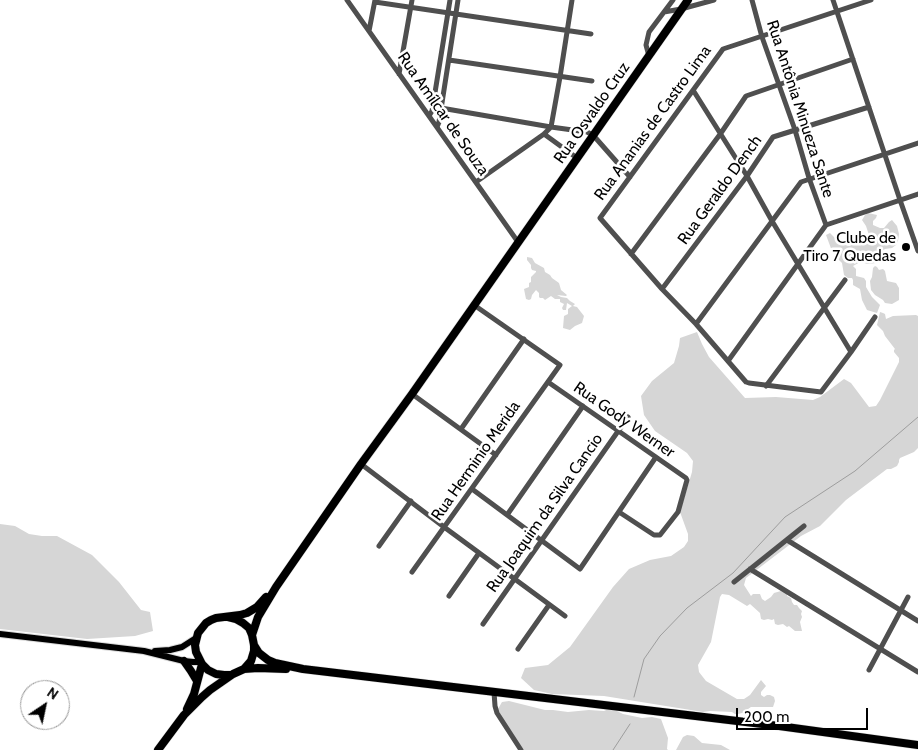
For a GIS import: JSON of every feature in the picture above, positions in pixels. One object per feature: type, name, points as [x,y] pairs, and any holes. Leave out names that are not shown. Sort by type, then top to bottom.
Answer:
[{"type":"highway","name":"Rua Osvaldo Cruz","points":[[276,587],[688,0]]},
{"type":"highway","points":[[233,674],[216,674],[208,670],[201,663],[196,652],[198,633],[206,623],[216,618],[240,615],[253,610],[276,587]]},
{"type":"highway","points":[[252,635],[258,617],[276,587]]},
{"type":"highway","points":[[228,617],[243,623],[252,635],[254,651],[251,661],[244,669]]},
{"type":"highway","points":[[254,645],[259,653],[268,660],[303,669],[831,732],[918,746]]},
{"type":"highway","points":[[184,661],[197,682]]},
{"type":"highway","points":[[184,716],[194,694],[201,663]]},
{"type":"highway","points":[[158,750],[184,716],[210,690],[233,674],[244,669],[303,669]]},
{"type":"main road","points":[[0,634],[144,652],[201,663]]},
{"type":"main road","points":[[144,652],[175,649],[196,638]]},
{"type":"street","name":"Rua Amílcar de Souza","points":[[347,0],[518,242]]},
{"type":"street","points":[[399,74],[412,0]]},
{"type":"street","points":[[429,116],[432,111],[450,0]]},
{"type":"street","points":[[437,127],[458,0]]},
{"type":"street","points":[[476,182],[544,134],[551,127],[572,0]]},
{"type":"street","points":[[649,56],[646,45],[649,32],[673,0]]},
{"type":"street","points":[[664,12],[714,0]]},
{"type":"street","name":"Rua Antônia Minueza Sante","points":[[752,0],[762,37],[826,225]]},
{"type":"street","points":[[833,0],[918,250]]},
{"type":"street","name":"Rua Ananias de Castro Lima","points":[[631,254],[600,218],[723,48],[762,37],[871,0]]},
{"type":"street","points":[[369,31],[375,1],[591,34]]},
{"type":"street","points":[[853,59],[746,96],[721,133],[631,254],[696,324],[746,382],[749,383],[821,392],[875,317]]},
{"type":"street","points":[[448,60],[592,81]]},
{"type":"street","points":[[693,90],[747,176],[851,352]]},
{"type":"street","name":"Rua Geraldo Dench","points":[[662,289],[747,176],[773,137],[868,107]]},
{"type":"street","points":[[441,108],[587,132],[593,135],[630,177]]},
{"type":"street","points":[[544,134],[577,158]]},
{"type":"street","points":[[696,324],[801,182],[918,142]]},
{"type":"street","points":[[728,361],[826,225],[918,194]]},
{"type":"street","points":[[766,386],[845,280]]},
{"type":"street","points":[[461,429],[524,339],[474,305]]},
{"type":"street","name":"Rua Herminio Merida","points":[[412,572],[560,364],[524,339]]},
{"type":"street","name":"Rua Gody Werner","points":[[548,382],[686,478],[687,482],[678,512],[660,535],[654,535],[619,512]]},
{"type":"street","points":[[412,394],[496,455]]},
{"type":"street","points":[[507,514],[582,406]]},
{"type":"street","name":"Rua Joaquim da Silva Cancio","points":[[483,624],[628,417]]},
{"type":"street","points":[[472,489],[580,569],[656,457]]},
{"type":"street","points":[[361,464],[565,616]]},
{"type":"street","points":[[379,546],[411,501]]},
{"type":"street","points":[[734,582],[804,526]]},
{"type":"street","points":[[786,540],[918,621]]},
{"type":"street","points":[[449,596],[479,553]]},
{"type":"street","points":[[750,569],[918,672]]},
{"type":"street","points":[[869,670],[908,597]]},
{"type":"street","points":[[518,649],[549,605]]},
{"type":"street","points":[[494,692],[497,713],[521,750]]},
{"type":"shaded area","points":[[868,213],[877,215],[873,225],[880,228],[884,228],[892,220],[897,226],[899,234],[896,245],[882,251],[882,259],[876,263],[860,262],[853,266],[856,269],[856,276],[864,278],[866,287],[880,305],[877,313],[867,310],[862,300],[860,289],[853,285],[852,278],[844,275],[842,263],[838,259],[837,254],[832,251],[826,235],[830,233],[841,244],[849,246],[868,239],[869,235],[862,220]]},
{"type":"shaded area","points":[[527,257],[532,258],[535,263],[544,268],[545,272],[559,283],[561,290],[567,295],[557,295],[567,298],[575,304],[573,306],[577,307],[584,316],[582,323],[570,330],[563,328],[564,316],[568,314],[568,309],[572,306],[567,303],[566,310],[563,310],[564,304],[560,302],[560,299],[555,299],[551,296],[545,300],[539,297],[539,293],[536,290],[531,299],[526,299],[524,289],[529,287],[531,277],[536,272],[532,270]]},
{"type":"shaded area","points":[[875,266],[879,270],[883,269],[887,281],[896,283],[899,288],[899,300],[892,304],[885,303],[871,290],[870,281]]},
{"type":"shaded area","points":[[880,312],[885,314],[886,319],[893,316],[918,316],[918,448],[914,452],[900,458],[897,466],[887,469],[846,500],[820,526],[801,536],[746,578],[744,585],[751,596],[753,594],[760,594],[765,601],[774,593],[781,591],[787,593],[787,596],[791,598],[794,605],[797,605],[802,611],[800,622],[802,631],[795,631],[783,624],[775,624],[774,619],[761,619],[760,613],[750,604],[747,606],[729,595],[722,594],[711,642],[698,665],[699,672],[706,681],[737,699],[744,699],[750,695],[761,680],[766,686],[761,695],[764,697],[770,695],[774,697],[773,707],[751,707],[738,714],[732,712],[703,712],[604,696],[552,694],[534,690],[521,678],[525,668],[548,665],[570,647],[613,587],[629,569],[650,560],[671,556],[684,547],[688,541],[688,534],[680,512],[692,472],[693,461],[687,453],[655,431],[644,415],[641,396],[652,381],[674,363],[680,338],[697,332],[709,357],[745,398],[776,397],[813,400],[844,379],[851,383],[869,407],[876,406],[880,400],[899,362],[899,358],[894,352],[895,349],[877,325]]},
{"type":"shaded area","points":[[0,524],[15,526],[29,534],[57,536],[92,555],[119,582],[141,610],[150,612],[153,631],[135,636],[87,639],[0,629]]},
{"type":"shaded area","points":[[509,701],[545,710],[568,712],[604,711],[611,708],[623,714],[661,719],[668,738],[668,750],[523,750],[504,722],[498,709],[502,702]]},
{"type":"shaded area","points":[[687,735],[694,736],[702,743],[721,745],[730,750],[676,750],[683,737]]},
{"type":"waterway","points":[[634,697],[644,659],[660,636],[687,608],[733,573],[785,517],[855,471],[918,417]]},
{"type":"waterway","points":[[613,750],[630,724]]},
{"type":"place","name":"Clube de Tiro 7 Quedas","points":[[906,247]]}]
